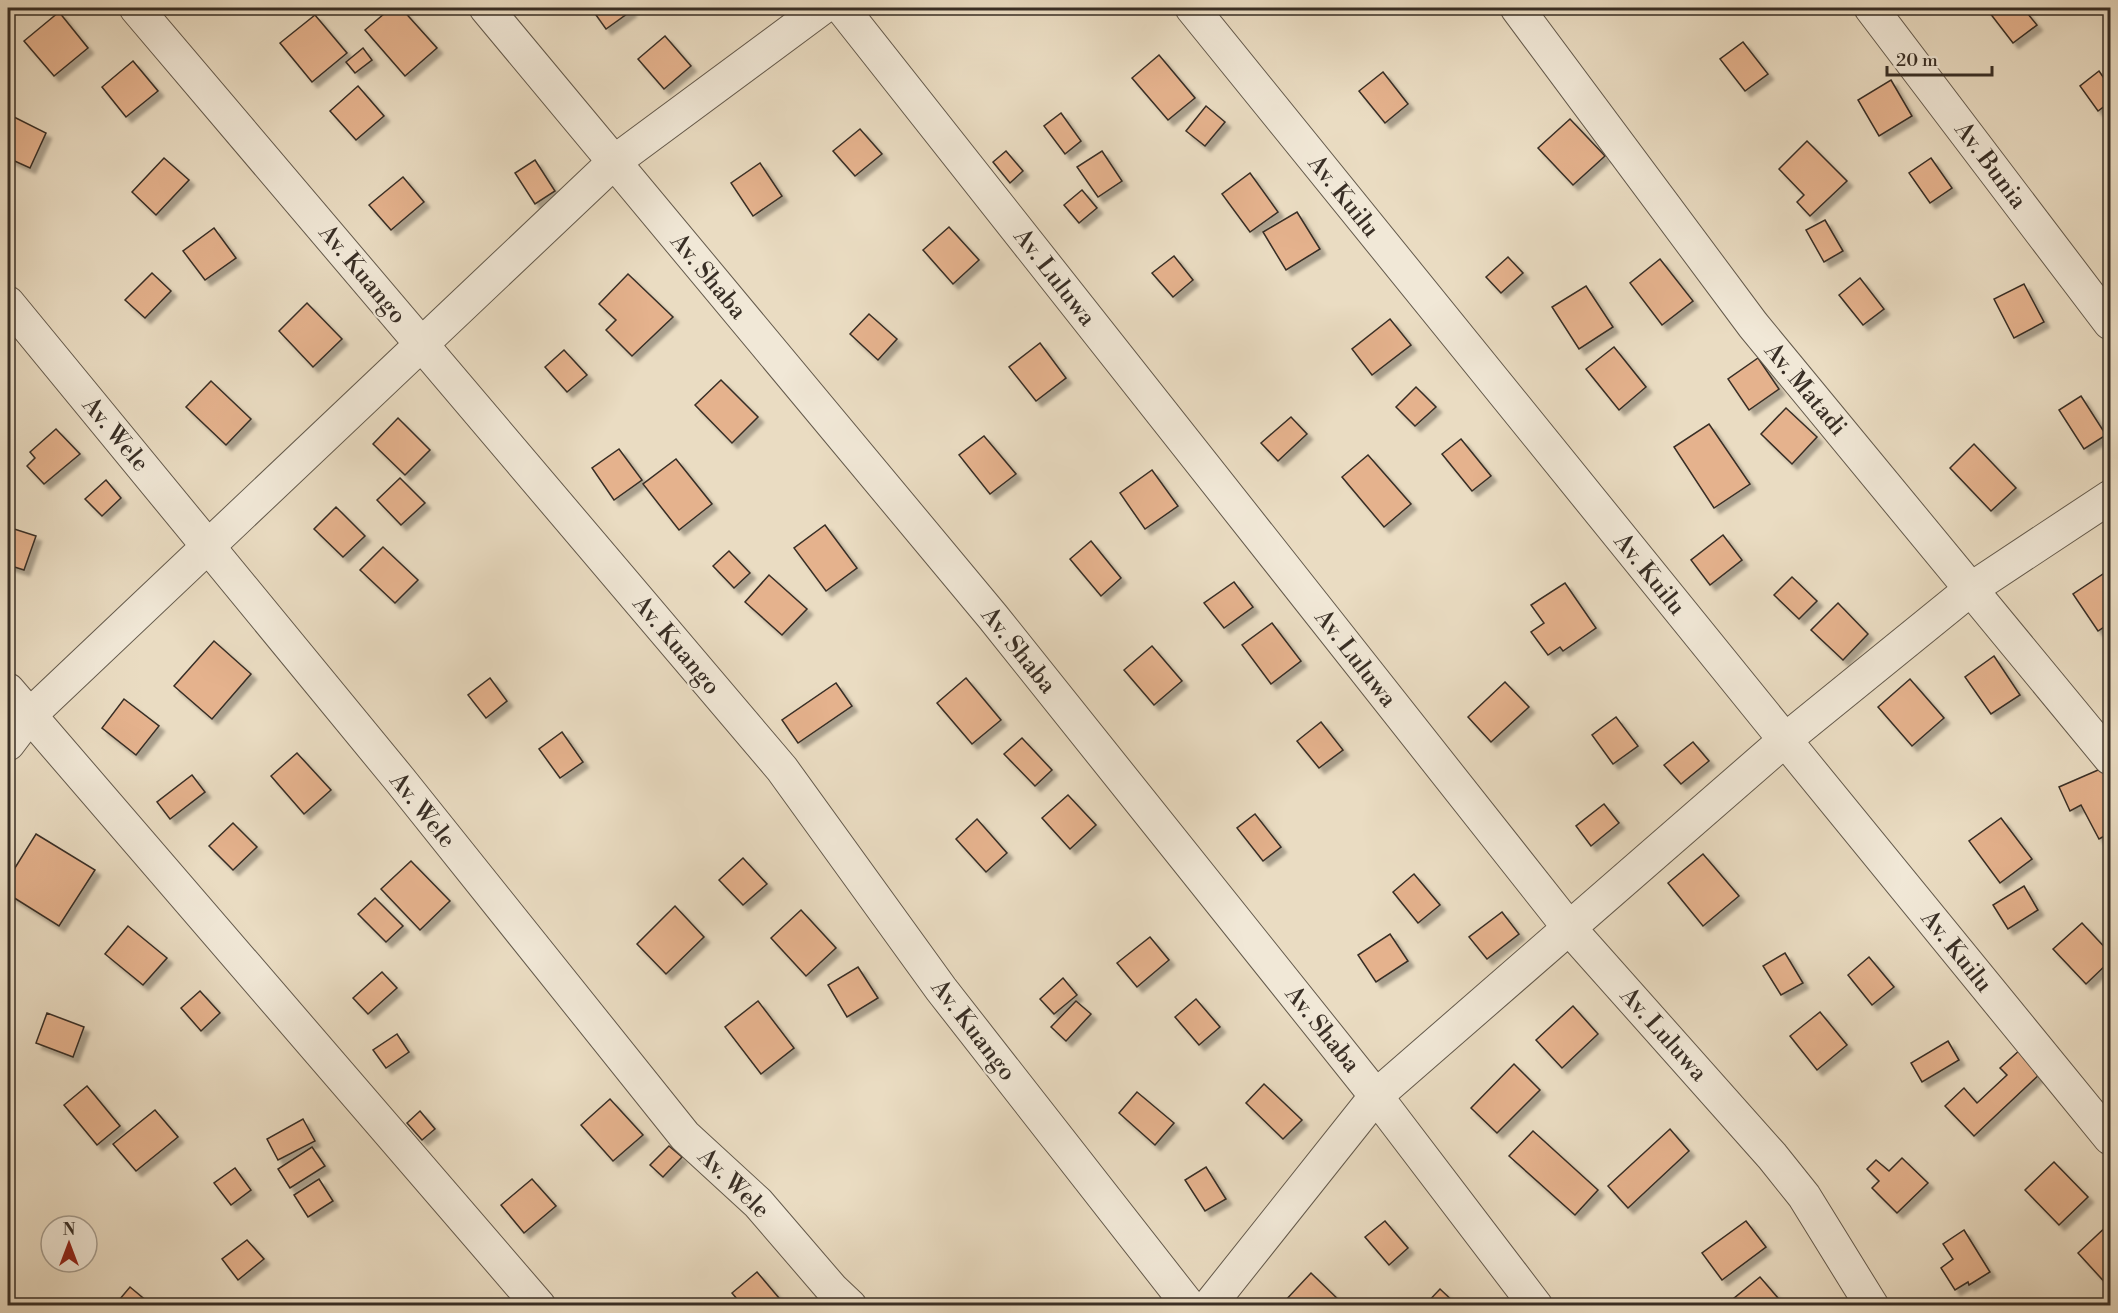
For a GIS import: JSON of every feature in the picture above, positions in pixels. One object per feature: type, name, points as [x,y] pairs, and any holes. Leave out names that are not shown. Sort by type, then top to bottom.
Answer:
[{"type":"street","name":"Av. Kuango","points":[[136,8],[782,769],[941,989],[1189,1305]]},
{"type":"street","name":"Av. Shaba","points":[[486,8],[993,617],[1376,1096],[1536,1305]]},
{"type":"street","points":[[8,744],[30,715],[207,545],[614,162],[822,8]]},
{"type":"street","name":"Av. Luluwa","points":[[842,8],[1570,928],[1772,1156],[1804,1196],[1872,1305]]},
{"type":"street","name":"Av. Kuilu","points":[[1192,8],[2110,1138]]},
{"type":"street","name":"Av. Matadi","points":[[1517,8],[1753,325],[2110,758]]},
{"type":"street","name":"Av. Bunia","points":[[1871,8],[2110,323]]},
{"type":"street","name":"Av. Wele","points":[[8,303],[407,789],[685,1136],[758,1203],[832,1289],[850,1305]]},
{"type":"street","points":[[1209,1305],[1376,1096],[1785,740],[1971,589],[2110,497]]},
{"type":"street","points":[[8,690],[539,1305]]},
{"type":"building","points":[[391,8],[401,8],[437,48],[405,76],[365,30]]},
{"type":"building","points":[[591,8],[629,8],[631,11],[606,29]]},
{"type":"building","points":[[1986,8],[2023,8],[2037,25],[2013,43]]},
{"type":"building","points":[[59,12],[88,48],[54,76],[24,41]]},
{"type":"building","points":[[315,15],[347,53],[312,82],[280,43]]},
{"type":"building","points":[[665,36],[691,66],[664,89],[638,59]]},
{"type":"building","points":[[1743,42],[1768,74],[1745,91],[1720,59]]},
{"type":"building","points":[[363,48],[372,60],[355,73],[346,62]]},
{"type":"building","points":[[1159,55],[1195,98],[1168,120],[1132,78]]},
{"type":"building","points":[[133,61],[158,91],[126,117],[102,87]]},
{"type":"building","points":[[2099,71],[2110,87],[2110,102],[2098,111],[2080,86]]},
{"type":"building","points":[[1383,72],[1408,104],[1385,123],[1359,91]]},
{"type":"building","points":[[1891,80],[1912,116],[1879,136],[1858,100]]},
{"type":"building","points":[[358,86],[384,116],[356,140],[330,111]]},
{"type":"building","points":[[1206,106],[1225,122],[1205,146],[1186,131]]},
{"type":"building","points":[[1061,113],[1081,141],[1065,154],[1044,126]]},
{"type":"building","points":[[8,114],[46,133],[30,168],[8,158]]},
{"type":"building","points":[[1570,119],[1605,156],[1573,185],[1538,148]]},
{"type":"building","points":[[860,129],[882,154],[855,176],[833,151]]},
{"type":"building","points":[[1807,141],[1847,181],[1810,216],[1797,202],[1804,195],[1779,169]]},
{"type":"building","points":[[1006,151],[1023,171],[1010,183],[993,162]]},
{"type":"building","points":[[1102,151],[1122,181],[1098,197],[1077,167]]},
{"type":"building","points":[[164,158],[189,180],[156,215],[132,192]]},
{"type":"building","points":[[1931,158],[1952,188],[1930,203],[1909,173]]},
{"type":"building","points":[[535,160],[555,191],[535,204],[515,173]]},
{"type":"building","points":[[760,163],[782,196],[753,216],[731,183]]},
{"type":"building","points":[[1250,173],[1278,212],[1250,232],[1222,194]]},
{"type":"building","points":[[403,177],[424,202],[391,230],[369,205]]},
{"type":"building","points":[[1082,190],[1097,208],[1079,223],[1064,205]]},
{"type":"building","points":[[1297,212],[1320,249],[1286,270],[1263,232]]},
{"type":"building","points":[[1825,220],[1843,251],[1824,262],[1806,230]]},
{"type":"building","points":[[949,227],[979,260],[953,284],[923,250]]},
{"type":"building","points":[[214,228],[236,258],[205,280],[183,251]]},
{"type":"building","points":[[1174,256],[1193,280],[1173,297],[1152,273]]},
{"type":"building","points":[[1508,257],[1523,273],[1501,293],[1486,277]]},
{"type":"building","points":[[1660,259],[1693,301],[1662,325],[1630,283]]},
{"type":"building","points":[[152,273],[171,291],[145,318],[125,300]]},
{"type":"building","points":[[628,274],[673,317],[632,356],[606,330],[616,320],[599,304]]},
{"type":"building","points":[[1860,278],[1884,309],[1863,325],[1839,295]]},
{"type":"building","points":[[2024,284],[2044,322],[2014,338],[1994,299]]},
{"type":"building","points":[[1586,286],[1613,327],[1579,349],[1552,307]]},
{"type":"building","points":[[307,303],[342,339],[313,367],[279,331]]},
{"type":"building","points":[[869,314],[897,339],[878,360],[850,334]]},
{"type":"building","points":[[1390,319],[1411,345],[1372,375],[1352,349]]},
{"type":"building","points":[[1040,343],[1066,378],[1036,401],[1009,367]]},
{"type":"building","points":[[1614,347],[1646,387],[1619,410],[1586,369]]},
{"type":"building","points":[[564,350],[587,375],[567,392],[545,367]]},
{"type":"building","points":[[1758,358],[1779,389],[1749,410],[1728,379]]},
{"type":"building","points":[[721,380],[758,417],[732,443],[695,405]]},
{"type":"building","points":[[211,381],[251,419],[226,445],[186,407]]},
{"type":"building","points":[[1416,387],[1436,407],[1415,426],[1396,407]]},
{"type":"building","points":[[2081,396],[2106,435],[2084,449],[2059,410]]},
{"type":"building","points":[[1786,408],[1817,437],[1792,464],[1761,434]]},
{"type":"building","points":[[1291,417],[1307,434],[1278,461],[1261,443]]},
{"type":"building","points":[[398,418],[430,450],[405,475],[373,444]]},
{"type":"building","points":[[1709,424],[1750,484],[1714,508],[1674,447]]},
{"type":"building","points":[[56,429],[80,454],[44,484],[27,466],[35,458],[30,452]]},
{"type":"building","points":[[984,436],[1016,474],[990,494],[959,455]]},
{"type":"building","points":[[1461,439],[1491,476],[1472,491],[1442,454]]},
{"type":"building","points":[[1974,444],[2016,488],[1991,511],[1950,468]]},
{"type":"building","points":[[619,449],[642,480],[614,500],[592,468]]},
{"type":"building","points":[[1368,455],[1411,504],[1384,527],[1342,477]]},
{"type":"building","points":[[676,459],[712,504],[679,530],[643,484]]},
{"type":"building","points":[[1152,470],[1178,506],[1145,529],[1120,493]]},
{"type":"building","points":[[400,478],[425,503],[401,525],[377,500]]},
{"type":"building","points":[[106,480],[121,498],[102,516],[85,499]]},
{"type":"building","points":[[336,507],[365,536],[343,557],[314,529]]},
{"type":"building","points":[[825,525],[857,568],[826,591],[794,548]]},
{"type":"building","points":[[8,527],[36,536],[24,570],[8,565]]},
{"type":"building","points":[[1723,535],[1742,560],[1710,585],[1691,560]]},
{"type":"building","points":[[1091,541],[1121,578],[1101,596],[1070,559]]},
{"type":"building","points":[[383,547],[418,580],[395,603],[360,570]]},
{"type":"building","points":[[729,551],[750,573],[734,588],[713,566]]},
{"type":"building","points":[[2103,574],[2110,584],[2110,623],[2098,631],[2073,594]]},
{"type":"building","points":[[769,575],[807,609],[782,635],[745,602]]},
{"type":"building","points":[[1792,577],[1817,601],[1799,619],[1774,595]]},
{"type":"building","points":[[1234,582],[1253,607],[1224,628],[1204,603]]},
{"type":"building","points":[[1565,583],[1596,628],[1563,651],[1560,647],[1548,655],[1531,632],[1544,623],[1531,605]]},
{"type":"building","points":[[1838,603],[1868,634],[1843,660],[1811,630]]},
{"type":"building","points":[[1272,623],[1301,661],[1271,684],[1242,645]]},
{"type":"building","points":[[214,641],[251,674],[212,719],[174,686]]},
{"type":"building","points":[[1152,646],[1182,681],[1154,705],[1124,670]]},
{"type":"building","points":[[1994,656],[2020,695],[1991,714],[1965,677]]},
{"type":"building","points":[[490,678],[507,701],[486,718],[468,695]]},
{"type":"building","points":[[966,678],[1001,720],[972,744],[937,703]]},
{"type":"building","points":[[1910,679],[1944,718],[1912,746],[1878,707]]},
{"type":"building","points":[[1505,682],[1529,707],[1491,742],[1468,717]]},
{"type":"building","points":[[836,683],[852,706],[798,743],[782,720]]},
{"type":"building","points":[[124,699],[159,726],[136,755],[102,728]]},
{"type":"building","points":[[1616,717],[1638,746],[1613,764],[1592,735]]},
{"type":"building","points":[[1321,722],[1343,750],[1319,768],[1297,741]]},
{"type":"building","points":[[562,732],[583,762],[560,778],[539,749]]},
{"type":"building","points":[[1022,738],[1052,770],[1035,786],[1004,754]]},
{"type":"building","points":[[1693,742],[1709,761],[1681,784],[1664,765]]},
{"type":"building","points":[[297,753],[331,790],[304,814],[271,776]]},
{"type":"building","points":[[2105,767],[2110,777],[2110,833],[2099,839],[2081,805],[2070,811],[2059,787]]},
{"type":"building","points":[[192,775],[205,792],[170,819],[157,802]]},
{"type":"building","points":[[1068,795],[1096,825],[1070,849],[1042,818]]},
{"type":"building","points":[[1604,804],[1619,823],[1591,846],[1576,826]]},
{"type":"building","points":[[1255,814],[1281,847],[1263,861],[1237,828]]},
{"type":"building","points":[[2001,818],[2032,859],[2000,883],[1969,841]]},
{"type":"building","points":[[977,819],[1007,853],[986,872],[956,839]]},
{"type":"building","points":[[233,823],[257,847],[233,870],[209,846]]},
{"type":"building","points":[[36,834],[95,870],[59,926],[8,894],[8,879]]},
{"type":"building","points":[[1703,854],[1739,896],[1703,926],[1668,883]]},
{"type":"building","points":[[743,858],[767,884],[743,905],[719,880]]},
{"type":"building","points":[[411,861],[450,901],[420,930],[381,889]]},
{"type":"building","points":[[1414,874],[1440,905],[1418,923],[1393,892]]},
{"type":"building","points":[[2024,886],[2038,910],[2008,929],[1993,905]]},
{"type":"building","points":[[375,898],[403,926],[386,942],[358,914]]},
{"type":"building","points":[[675,906],[704,937],[666,974],[637,944]]},
{"type":"building","points":[[801,910],[836,948],[806,976],[771,938]]},
{"type":"building","points":[[1502,912],[1519,934],[1487,959],[1469,937]]},
{"type":"building","points":[[2082,923],[2110,953],[2110,961],[2086,984],[2053,949]]},
{"type":"building","points":[[128,926],[167,958],[143,985],[105,954]]},
{"type":"building","points":[[1390,934],[1408,961],[1376,982],[1358,955]]},
{"type":"building","points":[[1150,937],[1169,960],[1137,987],[1117,963]]},
{"type":"building","points":[[1785,953],[1803,983],[1781,995],[1763,966]]},
{"type":"building","points":[[1869,957],[1894,987],[1872,1005],[1848,975]]},
{"type":"building","points":[[858,967],[878,998],[847,1017],[828,985]]},
{"type":"building","points":[[382,972],[397,988],[368,1014],[353,998]]},
{"type":"building","points":[[1063,978],[1077,995],[1054,1014],[1040,999]]},
{"type":"building","points":[[200,991],[220,1013],[201,1031],[181,1008]]},
{"type":"building","points":[[1196,999],[1220,1027],[1199,1045],[1175,1017]]},
{"type":"building","points":[[758,1001],[794,1048],[761,1074],[725,1027]]},
{"type":"building","points":[[1076,1001],[1091,1014],[1066,1041],[1051,1027]]},
{"type":"building","points":[[1573,1006],[1598,1034],[1562,1068],[1536,1040]]},
{"type":"building","points":[[1820,1012],[1847,1045],[1817,1070],[1790,1036]]},
{"type":"building","points":[[47,1013],[84,1027],[73,1057],[36,1043]]},
{"type":"building","points":[[397,1034],[409,1052],[386,1068],[373,1050]]},
{"type":"building","points":[[1948,1041],[1959,1060],[1922,1082],[1911,1063]]},
{"type":"building","points":[[2021,1049],[2043,1071],[1974,1136],[1945,1106],[1964,1088],[1977,1103],[2007,1075],[2000,1068]]},
{"type":"building","points":[[1514,1064],[1540,1090],[1497,1133],[1471,1108]]},
{"type":"building","points":[[1264,1084],[1302,1120],[1283,1139],[1246,1103]]},
{"type":"building","points":[[87,1086],[120,1126],[97,1145],[64,1105]]},
{"type":"building","points":[[1137,1092],[1174,1123],[1155,1145],[1119,1113]]},
{"type":"building","points":[[610,1099],[643,1135],[613,1161],[581,1125]]},
{"type":"building","points":[[155,1110],[178,1137],[136,1171],[113,1144]]},
{"type":"building","points":[[420,1111],[435,1129],[422,1140],[407,1123]]},
{"type":"building","points":[[303,1119],[315,1141],[278,1160],[267,1139]]},
{"type":"building","points":[[1670,1129],[1689,1151],[1628,1208],[1608,1186]]},
{"type":"building","points":[[1533,1131],[1598,1190],[1575,1215],[1509,1156]]},
{"type":"building","points":[[669,1146],[682,1157],[663,1177],[650,1165]]},
{"type":"building","points":[[312,1147],[325,1166],[290,1188],[278,1169]]},
{"type":"building","points":[[1902,1158],[1928,1183],[1897,1213],[1872,1188],[1879,1181],[1867,1169],[1876,1160],[1889,1171]]},
{"type":"building","points":[[2054,1162],[2088,1197],[2059,1225],[2025,1190]]},
{"type":"building","points":[[1206,1167],[1226,1199],[1205,1211],[1185,1180]]},
{"type":"building","points":[[235,1168],[251,1190],[231,1205],[214,1183]]},
{"type":"building","points":[[319,1179],[333,1201],[308,1217],[294,1195]]},
{"type":"building","points":[[532,1179],[556,1206],[524,1233],[501,1205]]},
{"type":"building","points":[[1385,1221],[1408,1248],[1389,1265],[1365,1237]]},
{"type":"building","points":[[1746,1221],[1766,1247],[1722,1280],[1702,1253]]},
{"type":"building","points":[[2110,1223],[2110,1288],[2078,1253]]},
{"type":"building","points":[[1964,1230],[1990,1272],[1969,1285],[1968,1282],[1955,1290],[1941,1268],[1953,1259],[1943,1244]]},
{"type":"building","points":[[247,1240],[264,1259],[238,1280],[222,1259]]},
{"type":"building","points":[[757,1272],[779,1298],[770,1306],[743,1306],[732,1293]]},
{"type":"building","points":[[1311,1273],[1345,1306],[1286,1306],[1283,1303]]},
{"type":"building","points":[[1760,1277],[1778,1298],[1769,1306],[1738,1306],[1733,1299]]},
{"type":"building","points":[[130,1287],[149,1303],[147,1306],[114,1306]]},
{"type":"building","points":[[1440,1289],[1458,1306],[1424,1306]]}]
